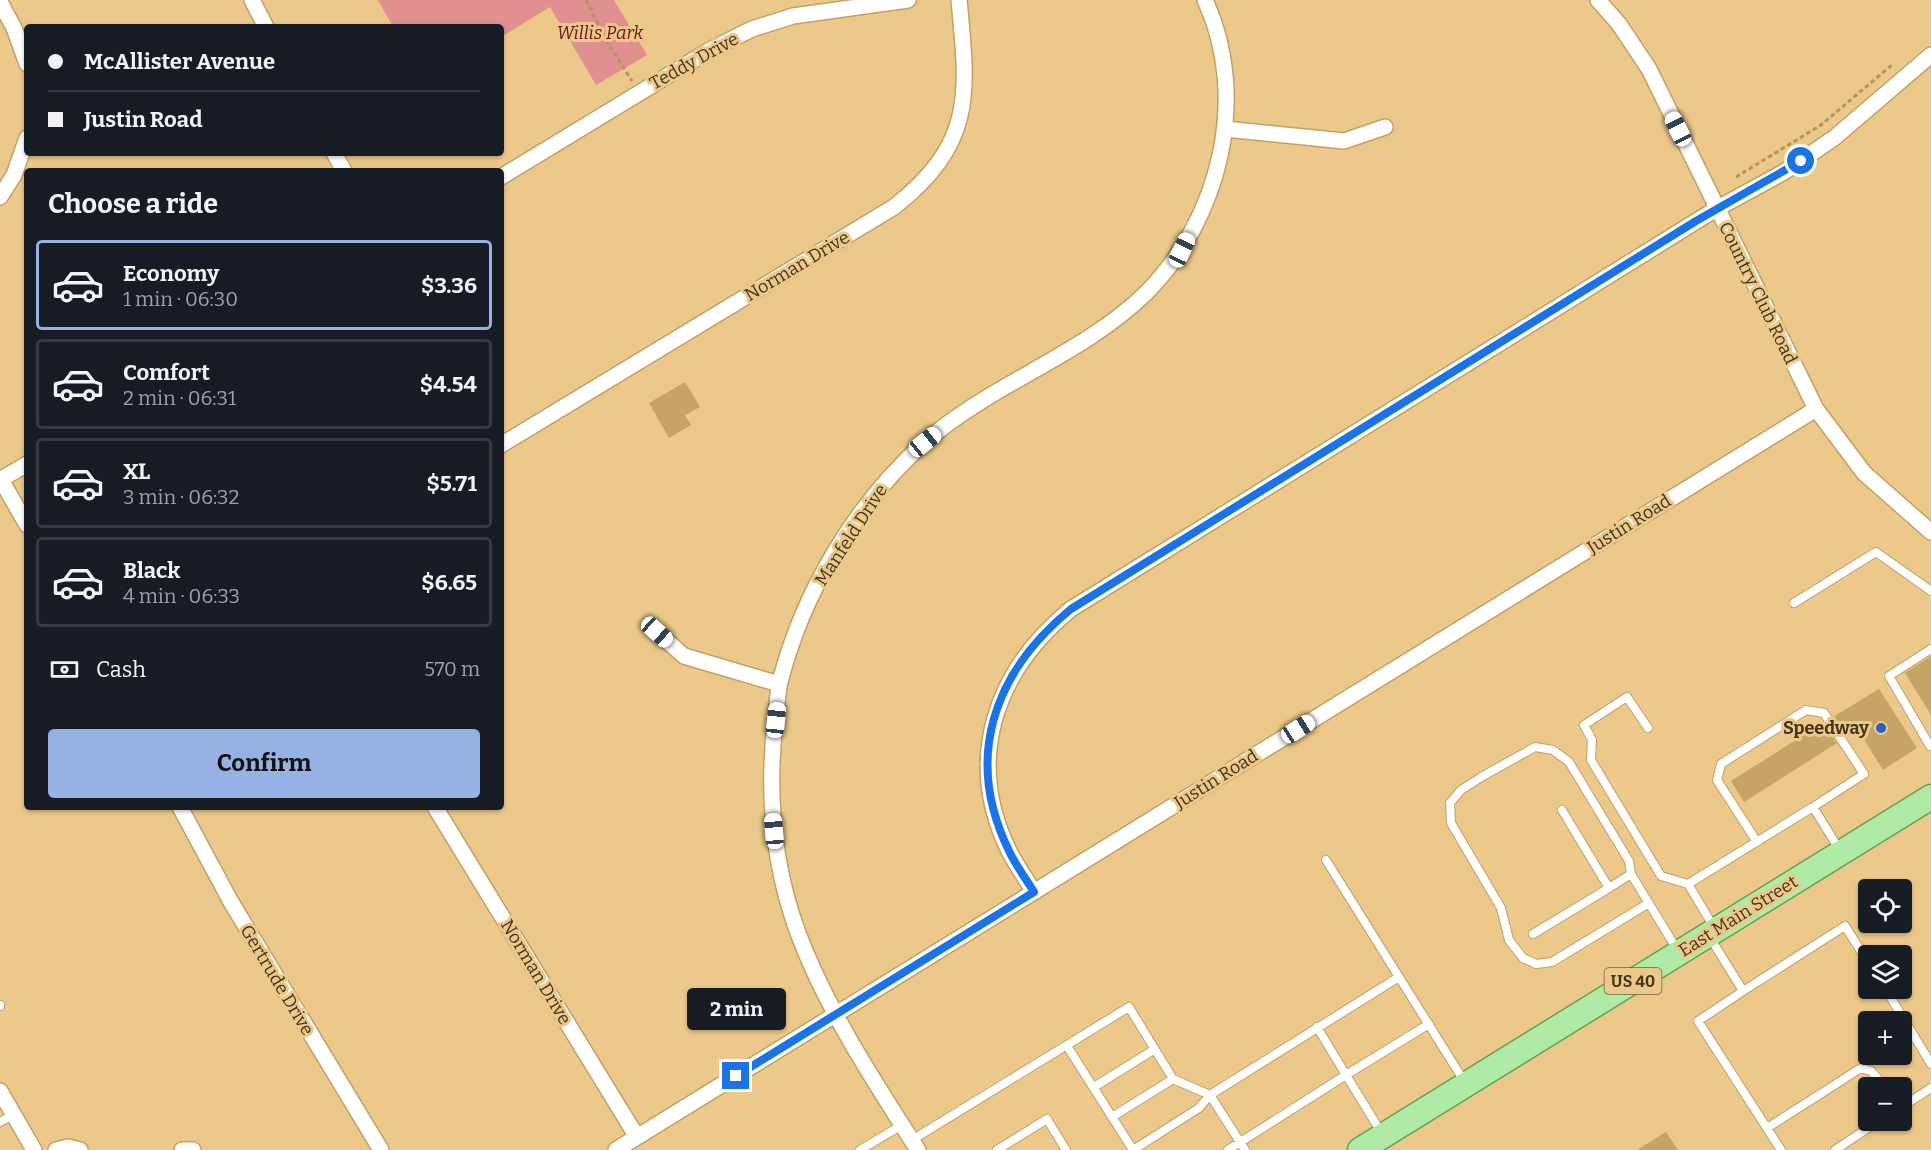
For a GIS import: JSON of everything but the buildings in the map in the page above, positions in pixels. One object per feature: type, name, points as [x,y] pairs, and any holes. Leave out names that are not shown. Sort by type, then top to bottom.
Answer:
[{"type":"main road","name":"East Main Street","points":[[1360,1150],[1931,797]]},
{"type":"street","points":[[252,0],[264,24]]},
{"type":"street","name":"Teddy Drive","points":[[504,175],[710,50],[752,29],[793,16],[908,0]]},
{"type":"street","name":"Norman Drive","points":[[504,443],[894,207],[918,188],[948,149],[961,116],[966,72],[958,0]]},
{"type":"street","name":"Manfeld Drive","points":[[915,1145],[835,1015],[798,933],[776,855],[772,757],[779,684],[806,606],[828,565],[859,516],[893,472],[958,415],[1102,327],[1145,294],[1182,250],[1210,190],[1222,151],[1225,129],[1226,97],[1222,59],[1216,30],[1205,0]]},
{"type":"street","name":"Country Club Road","points":[[1598,0],[1619,24],[1649,69],[1816,409],[1864,473],[1931,532]]},
{"type":"street","points":[[0,2],[14,28],[24,56]]},
{"type":"street","points":[[1034,892],[1010,854],[999,828],[990,797],[987,765],[997,707],[1010,677],[1029,648],[1047,628],[1071,609],[1716,209],[1784,172],[1834,138],[1931,55]]},
{"type":"street","points":[[1225,129],[1344,141],[1385,127]]},
{"type":"street","points":[[0,197],[14,175],[24,147]]},
{"type":"street","name":"Justin Road","points":[[616,1150],[1816,409]]},
{"type":"street","points":[[24,466],[0,480],[24,520]]},
{"type":"street","points":[[657,632],[684,656],[779,684]]},
{"type":"street","name":"Gertrude Drive","points":[[182,810],[237,912],[381,1150]]},
{"type":"street","name":"Norman Drive","points":[[437,810],[637,1137]]},
{"type":"street","points":[[0,1091],[7,1119],[34,1150]]},
{"type":"street","points":[[56,1150],[68,1147],[80,1150]]},
{"type":"street","points":[[182,1150],[193,1150]]},
{"type":"lane","points":[[1794,603],[1876,552],[1931,591]]},
{"type":"lane","points":[[1931,649],[1888,676],[1931,746]]},
{"type":"lane","points":[[1648,728],[1627,697],[1584,725],[1592,740],[1591,760],[1661,876],[1688,884],[1743,991]]},
{"type":"lane","points":[[1688,884],[1757,842],[1864,774],[1824,713],[1806,710],[1721,764],[1717,780],[1757,842]]},
{"type":"lane","points":[[1649,903],[1552,963],[1536,964],[1523,958],[1509,940],[1501,908],[1451,823],[1450,803],[1461,790],[1535,747],[1553,750],[1569,762],[1629,861],[1631,874],[1649,903],[1679,952]]},
{"type":"lane","points":[[1813,807],[1841,852]]},
{"type":"lane","points":[[1562,810],[1609,888]]},
{"type":"lane","points":[[1326,860],[1467,1084]]},
{"type":"lane","points":[[1533,934],[1631,874]]},
{"type":"lane","points":[[1780,1150],[1698,1020],[1845,926],[1858,947]]},
{"type":"lane","points":[[1068,1046],[1133,1150],[1200,1108],[1210,1095],[1399,976]]},
{"type":"lane","points":[[1892,999],[1931,1064]]},
{"type":"lane","points":[[915,1145],[1129,1007],[1173,1079],[1210,1095],[1243,1146]]},
{"type":"lane","points":[[1228,1150],[1243,1146],[1346,1075],[1429,1024]]},
{"type":"lane","points":[[1317,1027],[1383,1136]]},
{"type":"lane","points":[[1094,1088],[1155,1048]]},
{"type":"lane","points":[[1767,1128],[1861,1068],[1871,1071],[1876,1077]]},
{"type":"lane","points":[[1112,1117],[1173,1079]]},
{"type":"lane","points":[[1912,1100],[1931,1088]]},
{"type":"lane","points":[[997,1150],[1047,1119],[1066,1150]]},
{"type":"lane","points":[[863,1149],[902,1125]]},
{"type":"lane","points":[[1835,1150],[1864,1131]]},
{"type":"path","points":[[586,0],[606,40],[639,93]]},
{"type":"path","points":[[1736,178],[1821,125],[1893,64]]},
{"type":"green space","name":"Willis Park","points":[[378,0],[614,0],[647,55],[596,85],[550,7],[504,35],[504,24],[391,24]]},
{"type":"place","name":"Speedway","points":[[1881,728]]},
{"type":"route","points":[[736,1076],[1034,892],[1010,854],[999,828],[990,797],[987,765],[997,707],[1010,677],[1029,648],[1047,628],[1071,609],[1696,221],[1801,161]]}]
